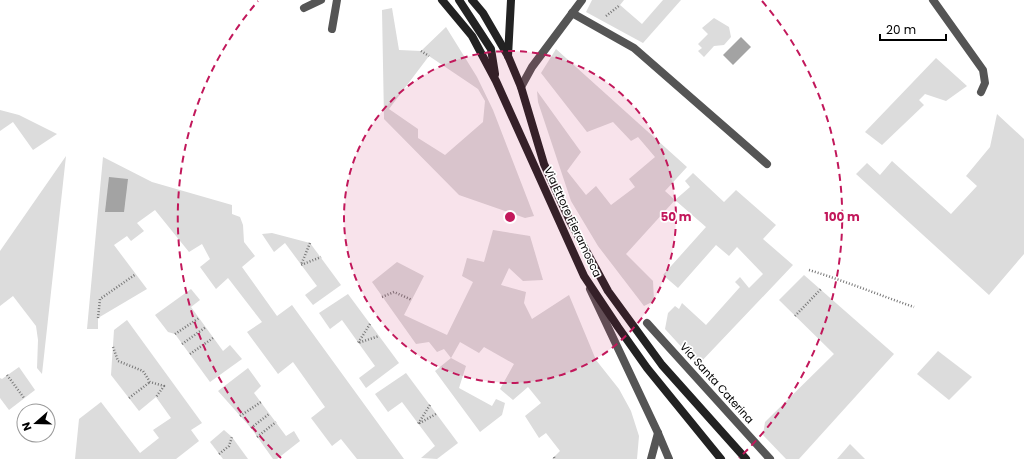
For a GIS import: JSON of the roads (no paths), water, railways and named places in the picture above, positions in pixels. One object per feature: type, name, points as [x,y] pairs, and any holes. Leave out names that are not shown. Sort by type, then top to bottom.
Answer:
[{"type":"main road","name":"Via Ettore Fieramosca","points":[[442,0],[472,36],[496,81],[584,276],[618,328],[647,368],[721,459]]},
{"type":"main road","points":[[459,0],[491,49],[496,81]]},
{"type":"main road","name":"Via Ettore Fieramosca","points":[[472,0],[483,13],[508,56],[521,87],[544,164],[570,221],[608,290],[662,365],[746,459]]},
{"type":"main road","points":[[508,56],[511,0]]},
{"type":"street","points":[[304,8],[321,0]]},
{"type":"street","points":[[332,29],[337,0]]},
{"type":"street","points":[[521,87],[532,67],[582,0]]},
{"type":"street","points":[[933,0],[983,70],[985,83],[980,92]]},
{"type":"street","points":[[572,13],[634,48],[767,164]]},
{"type":"street","points":[[584,276],[669,459]]},
{"type":"street","name":"Via Santa Caterina","points":[[647,323],[770,459]]},
{"type":"street","points":[[651,459],[658,433]]}]
